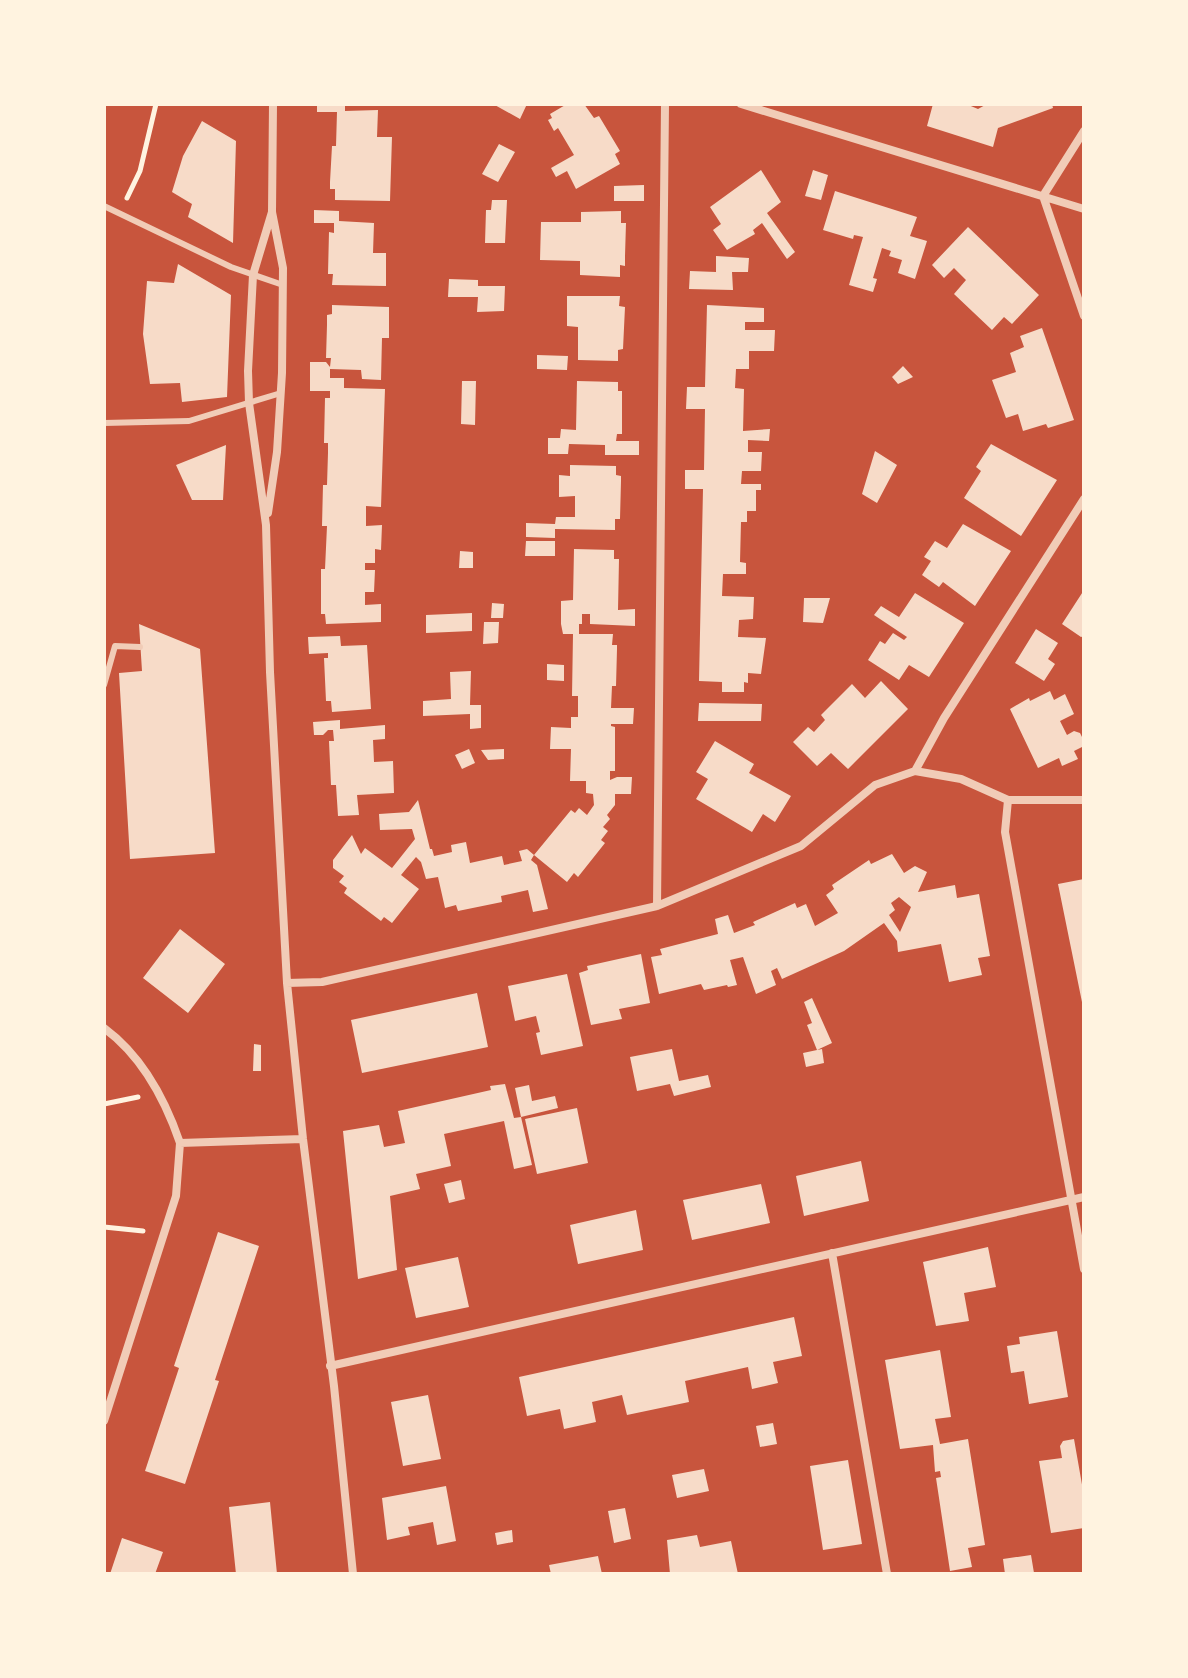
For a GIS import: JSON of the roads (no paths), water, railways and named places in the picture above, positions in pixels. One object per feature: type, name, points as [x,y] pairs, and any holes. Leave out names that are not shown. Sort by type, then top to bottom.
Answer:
[{"type":"street","points":[[266,525],[277,452],[283,285],[283,268],[272,212],[273,104]]},
{"type":"street","points":[[657,906],[665,104]]},
{"type":"street","points":[[741,104],[1084,209]]},
{"type":"street","points":[[1043,196],[1084,131]]},
{"type":"street","points":[[1043,196],[1084,316]]},
{"type":"street","points":[[272,212],[253,275],[249,403],[266,525],[270,672],[287,983],[353,1574]]},
{"type":"street","points":[[915,771],[944,718],[1084,499]]},
{"type":"street","points":[[287,983],[322,982],[657,906],[801,846],[875,785],[915,771],[961,779],[1008,800],[1084,800]]},
{"type":"street","points":[[1008,800],[1005,832],[1084,1269]]},
{"type":"street","points":[[104,1028],[133,1055],[158,1092],[168,1109],[180,1143],[176,1196],[104,1421]]},
{"type":"street","points":[[180,1143],[303,1139]]},
{"type":"street","points":[[330,1366],[1084,1197]]},
{"type":"street","points":[[832,1253],[887,1574]]},
{"type":"lane","points":[[104,206],[208,256],[283,285]]},
{"type":"lane","points":[[104,423],[189,421],[281,393]]},
{"type":"lane","points":[[104,685],[115,646],[140,647]]}]
